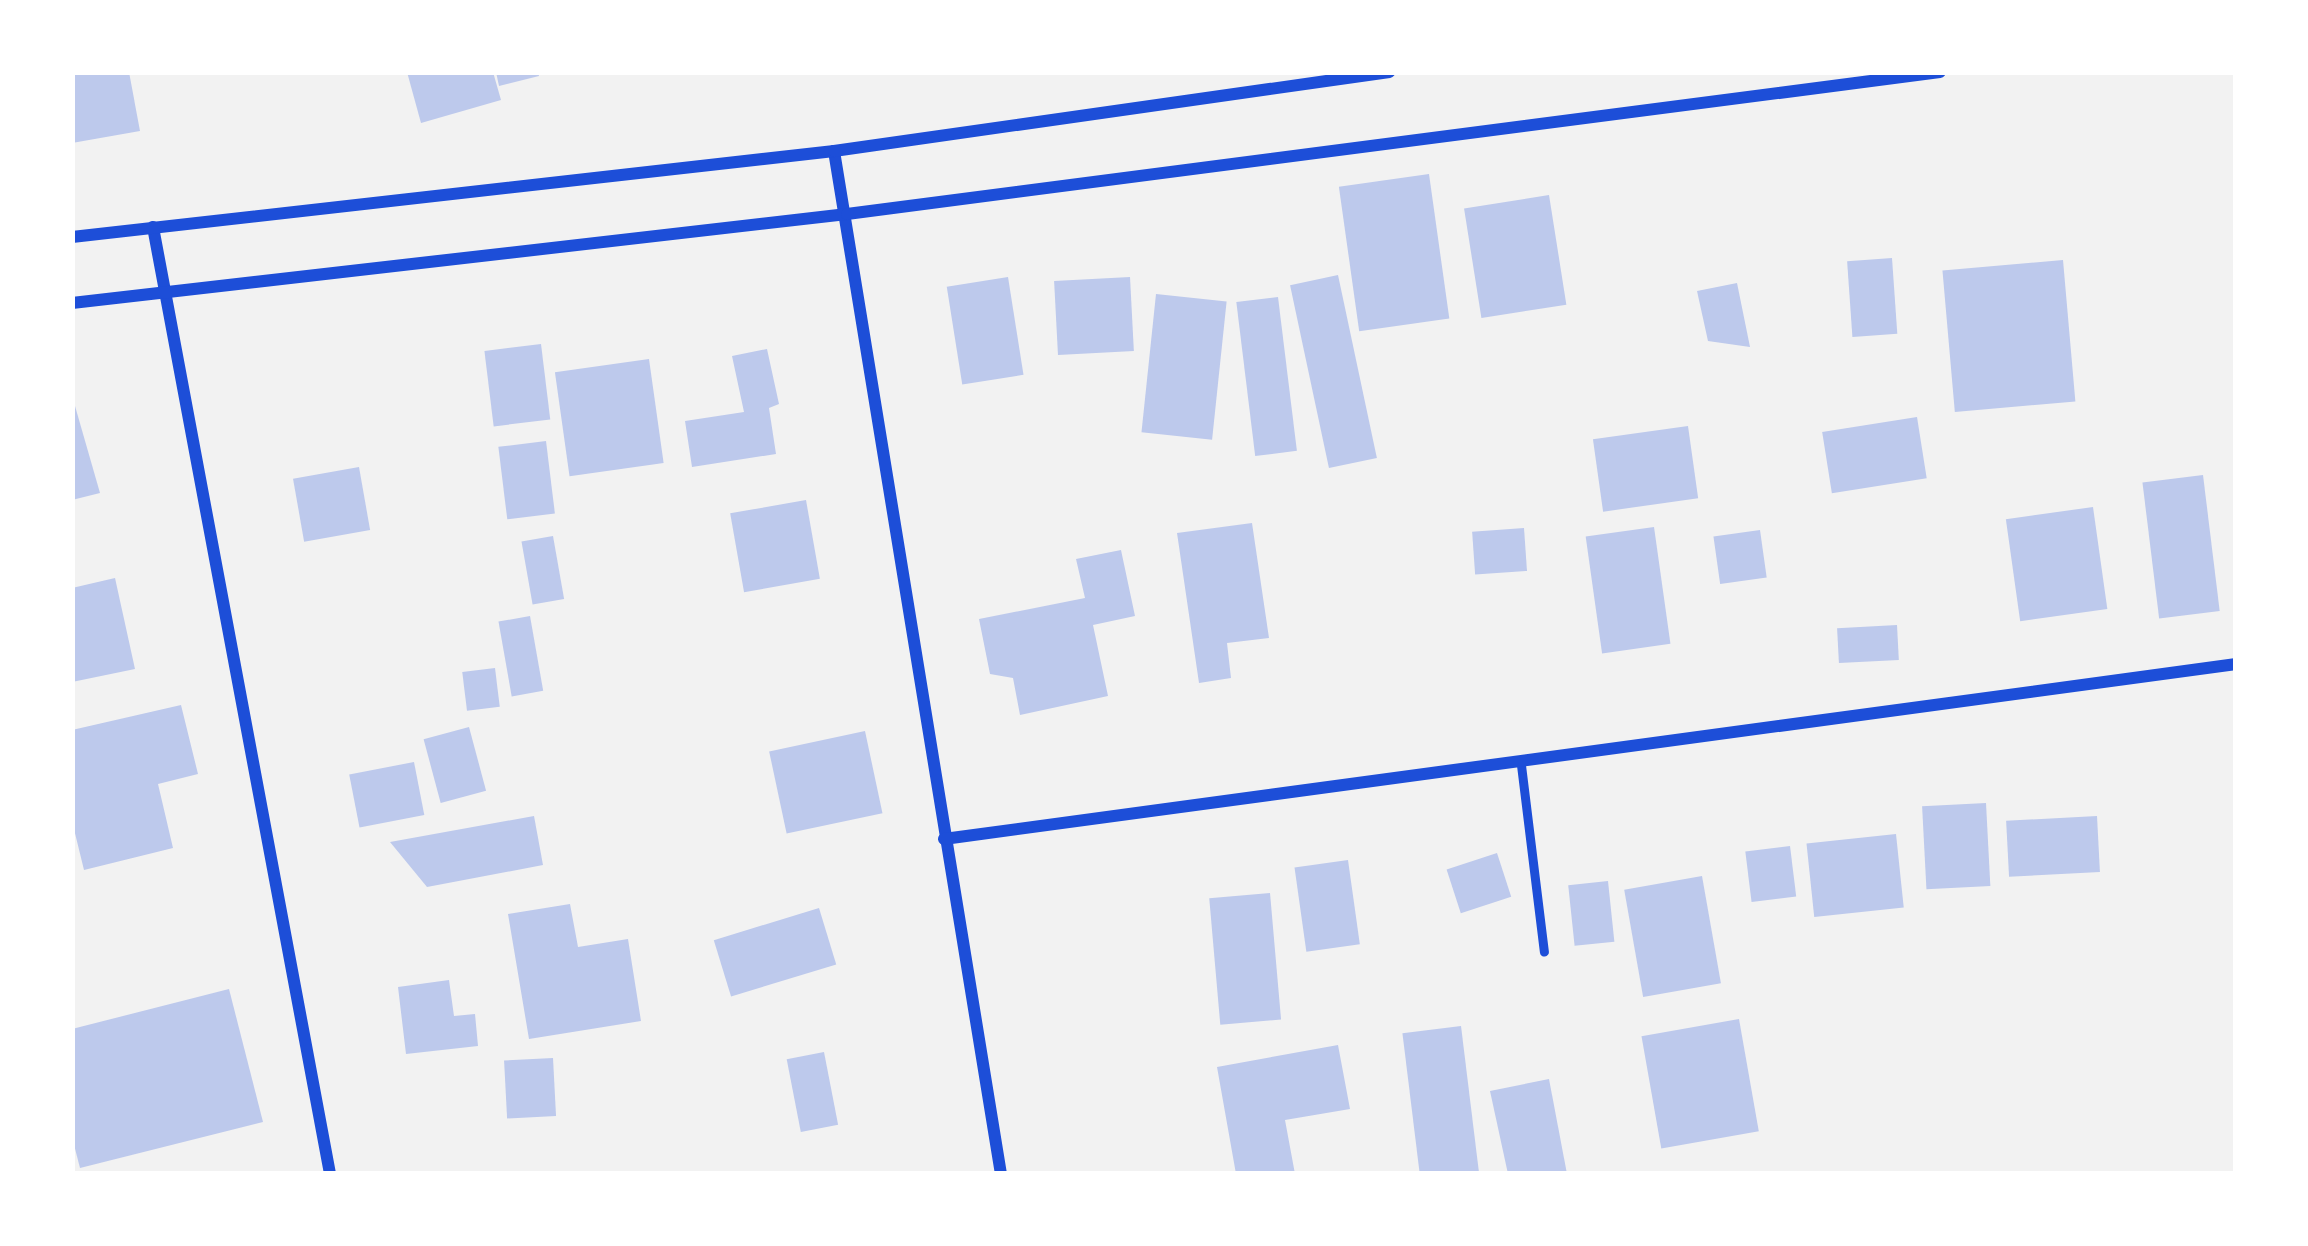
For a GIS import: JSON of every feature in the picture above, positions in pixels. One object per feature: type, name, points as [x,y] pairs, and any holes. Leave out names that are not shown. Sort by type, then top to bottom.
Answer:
[{"type":"street","points":[[72,237],[834,151],[1389,72]]},
{"type":"street","points":[[72,303],[847,214],[1940,72]]},
{"type":"street","points":[[834,151],[1001,1174]]},
{"type":"street","points":[[153,227],[330,1174]]},
{"type":"street","points":[[944,838],[1521,765],[2236,664]]},
{"type":"lane","points":[[1521,765],[1544,952]]},
{"type":"building","points":[[72,72],[129,72],[140,131],[72,143]]},
{"type":"building","points":[[407,72],[493,72],[501,100],[421,123]]},
{"type":"building","points":[[496,72],[538,72],[539,76],[499,86]]},
{"type":"building","points":[[1429,174],[1449,319],[1359,331],[1339,187]]},
{"type":"building","points":[[1549,195],[1566,305],[1481,318],[1464,208]]},
{"type":"building","points":[[1892,258],[1897,334],[1852,337],[1847,261]]},
{"type":"building","points":[[2063,260],[2075,401],[1955,412],[1942,271]]},
{"type":"building","points":[[1338,275],[1377,458],[1329,468],[1290,285]]},
{"type":"building","points":[[1008,277],[1023,375],[962,384],[947,287]]},
{"type":"building","points":[[1130,277],[1134,351],[1058,355],[1054,281]]},
{"type":"building","points":[[1737,283],[1750,347],[1708,341],[1697,291]]},
{"type":"building","points":[[1156,294],[1227,301],[1212,440],[1141,432]]},
{"type":"building","points":[[1278,297],[1297,451],[1255,456],[1236,302]]},
{"type":"building","points":[[541,344],[550,419],[494,426],[484,351]]},
{"type":"building","points":[[767,349],[779,404],[769,408],[776,454],[692,467],[685,421],[744,412],[732,356]]},
{"type":"building","points":[[649,359],[664,463],[570,476],[555,372]]},
{"type":"building","points":[[72,400],[100,493],[72,500]]},
{"type":"building","points":[[1917,417],[1927,478],[1832,493],[1822,432]]},
{"type":"building","points":[[1688,426],[1698,498],[1603,512],[1593,439]]},
{"type":"building","points":[[546,441],[555,513],[507,519],[498,447]]},
{"type":"building","points":[[359,467],[370,530],[304,542],[293,479]]},
{"type":"building","points":[[2203,475],[2220,611],[2159,618],[2142,482]]},
{"type":"building","points":[[806,500],[820,579],[744,592],[730,513]]},
{"type":"building","points":[[2093,507],[2107,609],[2020,621],[2006,519]]},
{"type":"building","points":[[1252,523],[1269,638],[1227,643],[1231,678],[1199,683],[1177,533]]},
{"type":"building","points":[[1654,527],[1670,644],[1602,653],[1586,537]]},
{"type":"building","points":[[1524,528],[1527,571],[1475,575],[1472,532]]},
{"type":"building","points":[[1760,530],[1767,578],[1720,584],[1713,537]]},
{"type":"building","points":[[553,536],[564,599],[533,605],[521,542]]},
{"type":"building","points":[[1121,550],[1135,616],[1093,625],[1108,696],[1020,715],[1013,678],[990,674],[979,619],[1085,598],[1076,559]]},
{"type":"building","points":[[115,578],[135,669],[72,682],[72,588]]},
{"type":"building","points":[[530,616],[543,691],[512,696],[498,622]]},
{"type":"building","points":[[1897,625],[1899,660],[1839,663],[1837,628]]},
{"type":"building","points":[[495,668],[500,707],[467,711],[462,672]]},
{"type":"building","points":[[181,705],[198,774],[158,784],[173,848],[84,870],[72,821],[72,730]]},
{"type":"building","points":[[469,727],[486,791],[441,803],[424,739]]},
{"type":"building","points":[[865,731],[882,813],[787,834],[769,751]]},
{"type":"building","points":[[414,762],[424,815],[360,828],[349,775]]},
{"type":"building","points":[[1986,803],[1990,886],[1926,889],[1922,806]]},
{"type":"building","points":[[534,816],[543,865],[427,887],[390,842]]},
{"type":"building","points":[[2097,816],[2100,872],[2009,877],[2006,821]]},
{"type":"building","points":[[1896,834],[1904,908],[1814,917],[1806,843]]},
{"type":"building","points":[[1790,846],[1796,897],[1752,902],[1745,851]]},
{"type":"building","points":[[1497,853],[1511,897],[1461,913],[1447,869]]},
{"type":"building","points":[[1348,860],[1360,944],[1306,952],[1295,868]]},
{"type":"building","points":[[1702,876],[1721,983],[1643,997],[1624,890]]},
{"type":"building","points":[[1608,881],[1614,942],[1575,946],[1568,885]]},
{"type":"building","points":[[1270,893],[1281,1020],[1220,1025],[1209,898]]},
{"type":"building","points":[[570,904],[578,947],[628,939],[641,1021],[529,1039],[508,914]]},
{"type":"building","points":[[819,908],[836,964],[731,997],[714,940]]},
{"type":"building","points":[[449,980],[454,1016],[475,1014],[478,1046],[406,1054],[398,987]]},
{"type":"building","points":[[229,989],[263,1122],[80,1168],[72,1137],[72,1029]]},
{"type":"building","points":[[1739,1019],[1759,1131],[1661,1148],[1642,1036]]},
{"type":"building","points":[[1461,1026],[1479,1172],[1420,1174],[1402,1033]]},
{"type":"building","points":[[1338,1045],[1350,1109],[1285,1120],[1295,1174],[1236,1174],[1217,1067]]},
{"type":"building","points":[[824,1052],[838,1125],[801,1132],[787,1059]]},
{"type":"building","points":[[553,1058],[556,1116],[507,1118],[504,1061]]},
{"type":"building","points":[[1549,1079],[1567,1174],[1508,1174],[1490,1091]]}]
